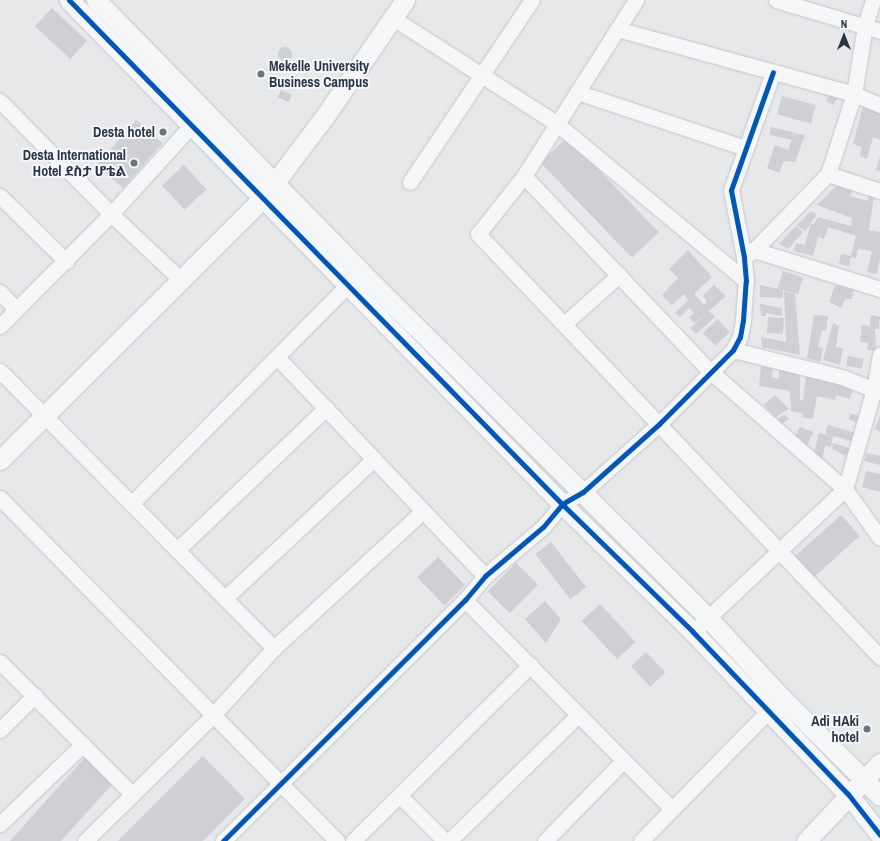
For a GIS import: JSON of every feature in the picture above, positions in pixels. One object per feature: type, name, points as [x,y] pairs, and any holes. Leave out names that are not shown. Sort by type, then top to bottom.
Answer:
[{"type":"street","points":[[69,0],[198,118],[355,278],[469,409],[562,504],[693,632],[848,794],[880,835]]},
{"type":"street","points":[[96,0],[198,118]]},
{"type":"street","points":[[0,460],[269,190],[325,116],[405,0]]},
{"type":"street","points":[[410,182],[482,77],[532,0]]},
{"type":"street","points":[[636,0],[556,123],[524,176],[478,234],[880,657]]},
{"type":"street","points":[[749,254],[828,174],[854,94],[865,26],[873,0]]},
{"type":"street","points":[[783,1],[880,30]]},
{"type":"street","points":[[393,18],[482,77],[556,123],[746,281]]},
{"type":"street","points":[[617,29],[854,94],[880,106]]},
{"type":"street","points":[[223,841],[282,784],[465,600],[485,576],[543,527],[562,504],[583,492],[659,424],[710,371],[733,350],[740,337],[743,320],[749,254],[731,190],[773,72]]},
{"type":"street","points":[[577,92],[745,148]]},
{"type":"street","points":[[0,101],[111,214],[181,280]]},
{"type":"street","points":[[0,326],[111,214],[198,118]]},
{"type":"street","points":[[828,174],[880,192]]},
{"type":"street","points":[[524,176],[710,371],[845,489],[880,538]]},
{"type":"street","points":[[0,196],[66,261]]},
{"type":"street","points":[[749,254],[880,289]]},
{"type":"street","points":[[564,324],[619,275]]},
{"type":"street","points":[[131,504],[355,278]]},
{"type":"street","points":[[355,278],[485,395],[708,618],[782,697],[864,778],[880,796]]},
{"type":"street","points":[[0,292],[16,309]]},
{"type":"street","points":[[733,350],[842,377],[877,391]]},
{"type":"street","points":[[693,632],[845,489],[877,391],[880,354]]},
{"type":"street","points":[[277,357],[485,576]]},
{"type":"street","points":[[0,371],[274,648]]},
{"type":"street","points":[[469,409],[485,395]]},
{"type":"street","points":[[177,550],[326,408]]},
{"type":"street","points":[[225,598],[374,459]]},
{"type":"street","points":[[0,498],[337,841]]},
{"type":"street","points":[[85,841],[214,715],[274,648],[423,511]]},
{"type":"street","points":[[465,600],[672,809]]},
{"type":"street","points":[[0,662],[35,695],[132,794]]},
{"type":"street","points":[[353,841],[400,796],[530,665]]},
{"type":"street","points":[[0,730],[35,695]]},
{"type":"street","points":[[642,841],[782,697]]},
{"type":"street","points":[[449,841],[578,715]]},
{"type":"street","points":[[0,824],[83,744]]},
{"type":"street","points":[[545,841],[623,761]]},
{"type":"street","points":[[806,841],[848,794],[880,763]]},
{"type":"street","points":[[400,796],[445,841]]},
{"type":"building","points":[[52,8],[87,41],[70,59],[35,26]]},
{"type":"building","points":[[285,47],[290,49],[292,54],[290,59],[285,61],[280,59],[278,54],[280,49]]},
{"type":"building","points":[[281,90],[292,95],[289,102],[278,97]]},
{"type":"building","points":[[830,94],[838,97],[833,105],[826,101]]},
{"type":"building","points":[[782,96],[816,105],[811,123],[777,114]]},
{"type":"building","points":[[864,102],[880,109],[880,140],[873,137],[867,159],[860,156],[862,147],[853,144]]},
{"type":"building","points":[[136,120],[162,143],[123,188],[97,165]]},
{"type":"building","points":[[771,127],[793,132],[792,140],[769,135]]},
{"type":"building","points":[[794,133],[805,135],[795,162],[784,161],[779,173],[767,168],[775,145],[788,150]]},
{"type":"building","points":[[567,137],[659,232],[632,258],[540,163]]},
{"type":"building","points":[[880,156],[880,171],[876,170]]},
{"type":"building","points":[[184,165],[207,189],[185,210],[162,185]]},
{"type":"building","points":[[839,183],[854,188],[850,196],[868,201],[869,195],[874,196],[869,230],[880,232],[880,258],[877,274],[867,272],[872,251],[858,249],[856,258],[851,257],[849,266],[839,264],[841,254],[851,256],[856,236],[828,227],[824,239],[818,237],[813,256],[794,251],[796,243],[805,245],[811,223],[814,224],[818,217],[851,226],[852,218],[817,205]]},
{"type":"building","points":[[811,211],[817,215],[805,231],[797,225]]},
{"type":"building","points":[[796,226],[803,232],[788,249],[779,244]]},
{"type":"building","points":[[688,250],[712,277],[694,294],[704,305],[707,301],[703,296],[714,285],[726,296],[709,311],[715,317],[696,334],[690,328],[706,314],[694,323],[689,317],[694,313],[689,308],[680,317],[675,313],[688,300],[684,294],[672,305],[662,295],[678,278],[669,269]]},
{"type":"building","points":[[783,271],[803,277],[798,294],[778,288]]},
{"type":"building","points":[[760,285],[783,290],[783,298],[760,297]]},
{"type":"building","points":[[835,285],[854,289],[852,299],[845,299],[841,308],[829,302]]},
{"type":"building","points":[[784,291],[795,294],[800,355],[762,347],[761,337],[786,342]]},
{"type":"building","points":[[760,304],[782,308],[782,316],[766,313],[766,316],[761,316]]},
{"type":"building","points":[[814,315],[828,316],[826,331],[822,330],[818,347],[823,348],[820,362],[807,358]]},
{"type":"building","points":[[871,315],[880,317],[879,329],[875,329],[876,351],[867,350],[868,343],[860,342],[862,325],[870,326]]},
{"type":"building","points":[[768,317],[784,318],[783,334],[767,333]]},
{"type":"building","points":[[717,319],[730,332],[716,346],[703,333]]},
{"type":"building","points":[[833,323],[839,326],[836,347],[843,348],[840,365],[823,360]]},
{"type":"building","points":[[848,356],[864,359],[862,369],[846,366]]},
{"type":"building","points":[[761,366],[773,368],[772,377],[779,379],[779,370],[800,374],[800,400],[803,401],[806,376],[853,388],[850,399],[836,395],[835,400],[817,396],[813,419],[802,417],[802,413],[791,411],[790,391],[759,386]]},
{"type":"building","points":[[775,395],[789,409],[775,417],[764,405]]},
{"type":"building","points":[[850,413],[859,416],[857,423],[849,419]]},
{"type":"building","points":[[784,415],[789,419],[782,424],[778,419]]},
{"type":"building","points":[[880,416],[880,432],[875,429]]},
{"type":"building","points":[[828,425],[856,433],[853,442],[826,434]]},
{"type":"building","points":[[800,427],[813,432],[806,448],[795,437]]},
{"type":"building","points":[[819,433],[833,436],[831,447],[825,446],[822,461],[813,457]]},
{"type":"building","points":[[833,443],[849,448],[846,456],[832,449]]},
{"type":"building","points":[[866,453],[880,456],[880,465],[864,461]]},
{"type":"building","points":[[866,471],[880,474],[880,492],[862,487]]},
{"type":"building","points":[[841,515],[860,536],[810,581],[791,560]]},
{"type":"building","points":[[551,542],[586,587],[570,599],[535,554]]},
{"type":"building","points":[[438,557],[465,585],[444,605],[417,577]]},
{"type":"building","points":[[516,563],[538,585],[510,613],[488,591]]},
{"type":"building","points":[[545,601],[561,619],[546,643],[525,619]]},
{"type":"building","points":[[600,604],[635,642],[617,659],[582,621]]},
{"type":"building","points":[[646,652],[665,672],[650,687],[631,667]]},
{"type":"building","points":[[88,754],[117,779],[61,841],[10,841]]},
{"type":"building","points":[[203,756],[245,799],[203,841],[118,841]]},
{"type":"cycle path","points":[[69,0],[562,504],[693,632],[848,794],[880,835]]},
{"type":"cycle path","points":[[223,841],[465,600],[485,576],[543,527],[562,504],[583,492],[659,424],[733,350],[740,337],[746,281],[744,257],[731,190],[773,72]]},
{"type":"place","name":"Mekelle University Business Campus","points":[[261,74]]},
{"type":"place","name":"Desta hotel","points":[[163,132]]},
{"type":"place","name":"Desta International Hotel ደስታ ሆቴል","points":[[134,163]]},
{"type":"place","name":"Adi HAki hotel","points":[[867,729]]}]
